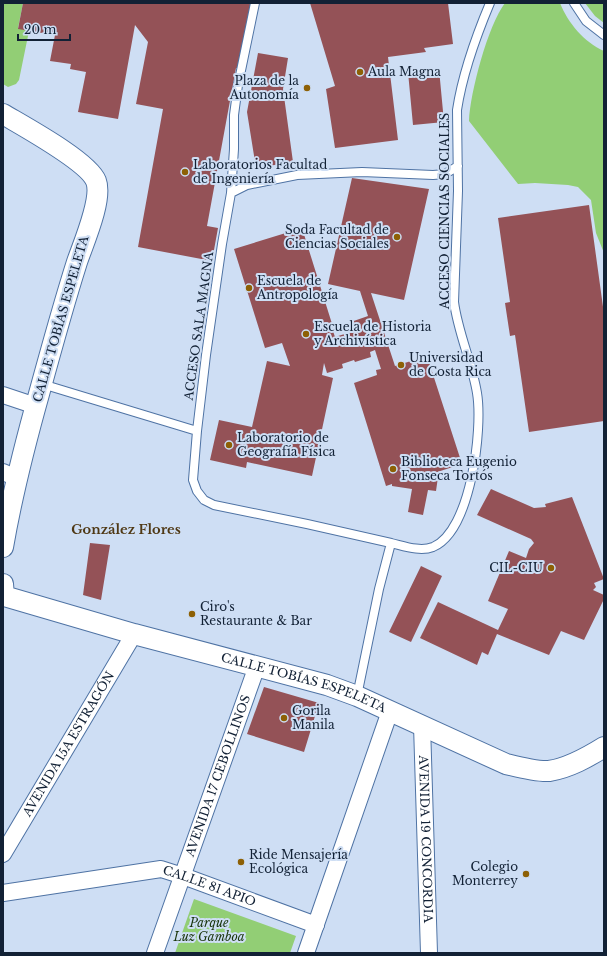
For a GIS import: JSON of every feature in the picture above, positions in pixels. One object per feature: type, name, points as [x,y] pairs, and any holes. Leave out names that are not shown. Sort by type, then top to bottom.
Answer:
[{"type":"street","name":"CALLE TOBÍAS ESPELETA","points":[[3,114],[62,150],[83,166],[96,180],[98,195],[62,310],[36,406],[10,475],[10,507],[3,547]]},
{"type":"street","points":[[3,395],[36,406]]},
{"type":"street","name":"CALLE TOBÍAS ESPELETA","points":[[3,593],[134,634],[327,685],[357,696],[506,764],[529,769],[549,771],[574,764],[604,746]]},
{"type":"street","name":"AVENIDA 15A ESTRAGÓN","points":[[3,854],[134,634]]},
{"type":"street","name":"AVENIDA 17 CEBOLLINOS","points":[[156,953],[258,666]]},
{"type":"street","points":[[306,953],[390,711]]},
{"type":"street","name":"AVENIDA 19 CONCORDIA","points":[[422,725],[429,953]]},
{"type":"street","name":"CALLE 81 APIO","points":[[3,893],[162,869],[316,925]]},
{"type":"lane","name":"ACCESO SALA MAGNA","points":[[255,3],[238,86],[234,115],[231,193],[222,244],[197,431],[193,480],[197,491],[204,500],[214,505],[391,543]]},
{"type":"lane","name":"ACCESO CIENCIAS SOCIALES","points":[[391,543],[416,548],[425,548],[433,547],[441,541],[450,531],[459,516],[472,477],[478,437],[479,412],[477,392],[456,317],[454,302],[458,166],[456,127],[459,99],[474,47],[490,3]]},
{"type":"lane","points":[[574,3],[586,21],[604,35]]},
{"type":"lane","points":[[231,193],[246,185],[297,175],[362,172],[433,175],[445,174],[458,166]]},
{"type":"lane","points":[[42,384],[197,431]]},
{"type":"lane","points":[[357,696],[379,589],[391,543]]},
{"type":"green space","points":[[3,3],[23,3],[18,28],[29,31],[19,80],[16,84],[8,87],[3,84]]},
{"type":"green space","points":[[505,3],[560,3],[567,18],[583,37],[604,51],[604,253],[596,233],[591,200],[578,187],[535,183],[518,184],[469,121],[476,77],[486,43],[492,27]]},
{"type":"green space","points":[[585,3],[604,3],[604,23],[595,16]]},
{"type":"green space","name":"Parque Luz Gamboa","points":[[194,899],[296,936],[290,953],[175,953]]},
{"type":"building","name":"Laboratorios Facultad de Ingeniería","points":[[23,3],[253,3],[241,69],[236,68],[207,226],[218,228],[212,261],[138,247],[163,109],[136,104],[148,42],[135,25],[118,119],[78,112],[86,72],[70,69],[71,64],[50,61],[55,35],[18,29]]},
{"type":"building","name":"Aula Magna","points":[[310,3],[448,3],[453,44],[424,48],[426,52],[388,57],[398,140],[335,148],[326,89],[335,86]]},
{"type":"building","points":[[258,53],[288,58],[283,89],[293,162],[256,168],[247,112]]},
{"type":"building","points":[[439,69],[444,122],[413,125],[408,72]]},
{"type":"building","points":[[352,178],[429,189],[404,300],[371,293],[395,366],[427,356],[462,464],[428,475],[438,477],[436,491],[428,490],[423,515],[408,512],[412,489],[392,486],[392,484],[386,486],[354,383],[377,375],[376,370],[381,369],[375,350],[370,352],[371,357],[342,364],[343,368],[327,373],[324,363],[322,375],[333,378],[312,476],[247,462],[246,468],[210,460],[219,420],[252,427],[267,361],[290,366],[282,343],[265,348],[234,249],[302,228],[333,327],[321,330],[321,332],[332,328],[335,337],[351,332],[348,323],[368,316],[360,291],[328,284]]},
{"type":"building","points":[[589,205],[604,314],[604,421],[529,432],[515,335],[510,336],[505,303],[510,302],[498,218]]},
{"type":"building","name":"CIL-CIU","points":[[491,489],[534,508],[546,507],[545,504],[572,497],[604,579],[594,583],[596,587],[593,590],[604,595],[604,599],[584,640],[561,631],[549,655],[497,634],[488,655],[482,652],[477,665],[420,638],[438,602],[498,630],[508,609],[488,601],[509,551],[526,558],[529,549],[534,543],[531,539],[477,515]]},
{"type":"building","points":[[90,543],[110,545],[101,600],[83,595]]},
{"type":"building","points":[[421,566],[442,576],[411,642],[389,632]]},
{"type":"building","name":"Gorila Manila","points":[[264,687],[319,703],[304,752],[247,734]]},
{"type":"place","name":"Aula Magna","points":[[360,72]]},
{"type":"place","name":"Plaza de la Autonomía","points":[[307,88]]},
{"type":"place","name":"Laboratorios Facultad de Ingeniería","points":[[185,172]]},
{"type":"place","name":"Soda Facultad de Ciencias Sociales","points":[[397,237]]},
{"type":"place","name":"Escuela de Antropología","points":[[249,288]]},
{"type":"place","name":"Escuela de Historia y Archivística","points":[[306,334]]},
{"type":"place","name":"Universidad de Costa Rica","points":[[401,365]]},
{"type":"place","name":"Laboratorio de Geografía Física","points":[[229,445]]},
{"type":"place","name":"Biblioteca Eugenio Fonseca Tortós","points":[[393,469]]},
{"type":"place","name":"CIL-CIU","points":[[551,568]]},
{"type":"place","name":"Ciro's Restaurante & Bar","points":[[192,614]]},
{"type":"place","name":"Gorila Manila","points":[[284,718]]},
{"type":"place","name":"Ride Mensajería Ecológica","points":[[241,862]]},
{"type":"place","name":"Colegio Monterrey","points":[[526,874]]},
{"type":"district","name":"González Flores","points":[[126,529]]}]
